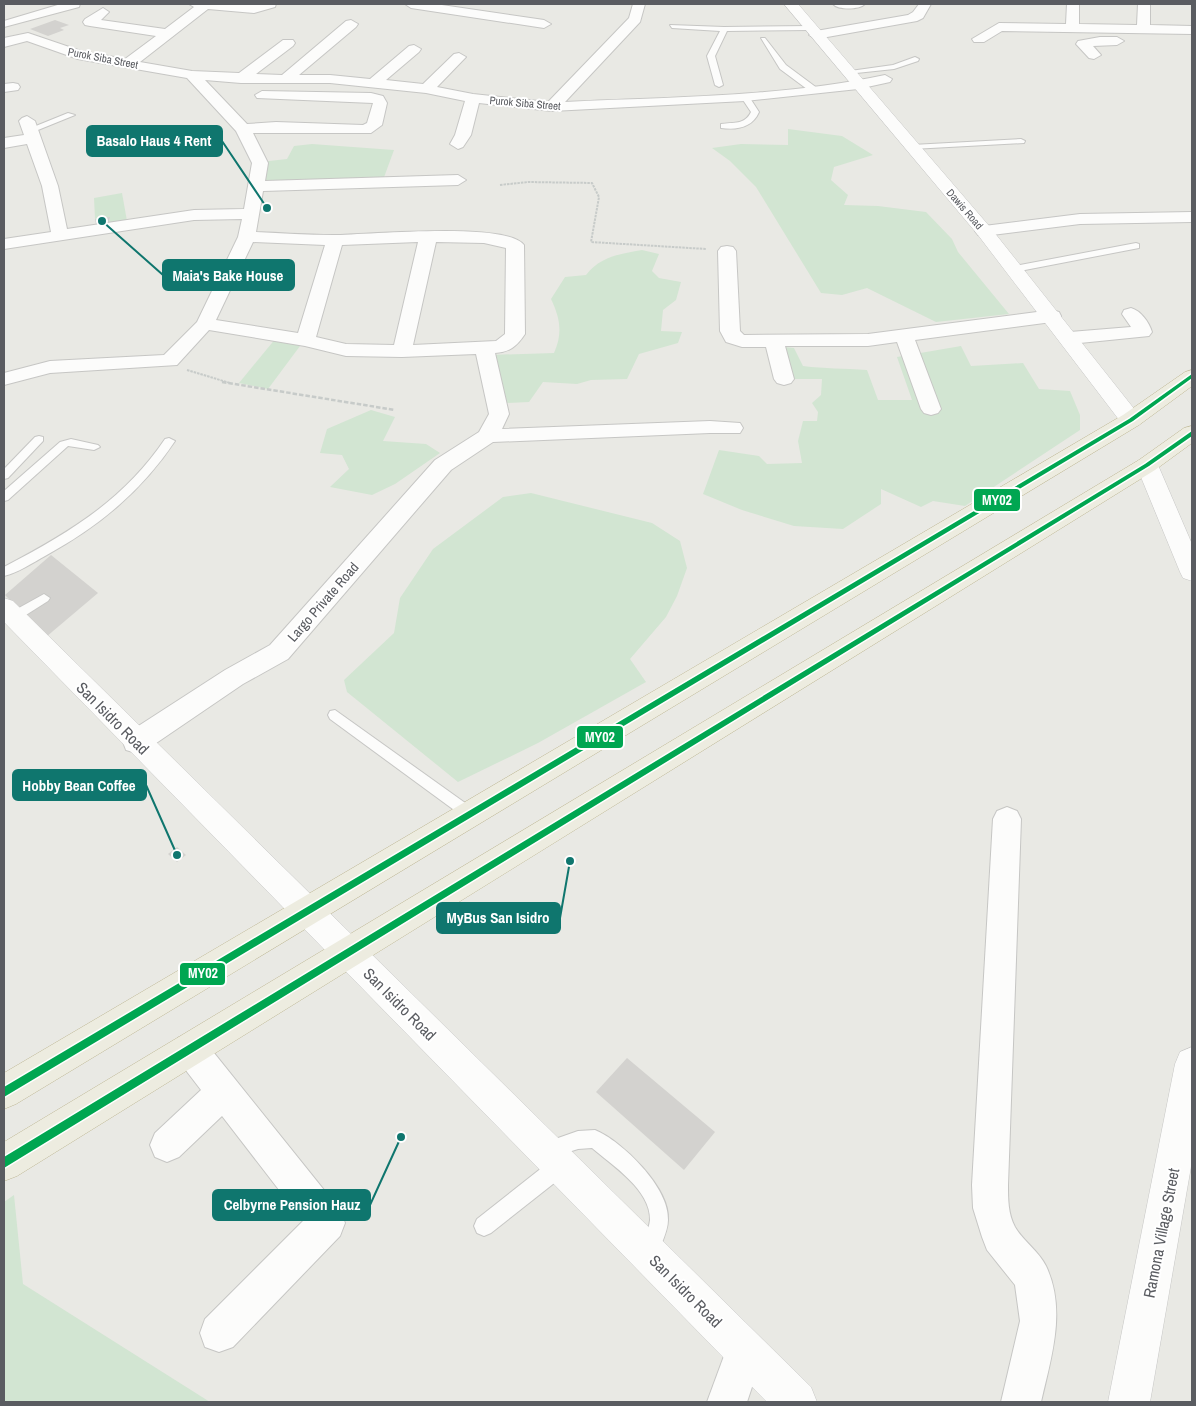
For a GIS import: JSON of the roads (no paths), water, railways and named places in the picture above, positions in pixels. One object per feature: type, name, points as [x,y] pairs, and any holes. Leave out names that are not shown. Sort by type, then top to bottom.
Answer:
[{"type":"highway","points":[[4,1092],[1131,420],[1192,376]]},
{"type":"highway","points":[[4,1163],[1147,465],[1192,433]]},
{"type":"street","points":[[10,40],[5,23],[74,4]]},
{"type":"street","points":[[129,63],[168,34],[200,4],[254,9],[270,4]]},
{"type":"street","points":[[411,4],[544,24]]},
{"type":"street","points":[[552,107],[635,19],[639,4]]},
{"type":"street","name":"Dawis Road","points":[[791,4],[984,231],[1070,338],[1131,420]]},
{"type":"street","points":[[839,4],[859,4]]},
{"type":"street","points":[[813,32],[912,18],[918,15],[925,4]]},
{"type":"street","points":[[1072,28],[1073,4]]},
{"type":"street","points":[[1144,4],[1144,29]]},
{"type":"street","points":[[103,12],[90,22],[168,34]]},
{"type":"street","points":[[998,12],[995,21],[999,26]]},
{"type":"street","points":[[287,78],[350,24]]},
{"type":"street","points":[[979,39],[999,26],[1192,30]]},
{"type":"street","name":"Purok Siba Street","points":[[10,40],[32,38],[78,55],[192,75],[241,79],[287,78],[373,84],[426,89],[473,98],[552,107],[745,98],[814,90],[852,78],[885,79]]},
{"type":"street","points":[[1094,56],[1083,44],[1100,41],[1173,43]]},
{"type":"street","points":[[241,79],[288,43]]},
{"type":"street","points":[[373,84],[414,50]]},
{"type":"street","points":[[426,89],[459,57]]},
{"type":"street","points":[[4,379],[50,367],[167,362],[205,324],[246,237],[260,163],[243,129],[192,75]]},
{"type":"street","points":[[209,94],[228,94]]},
{"type":"street","points":[[243,129],[276,127],[366,130],[374,125],[380,103],[378,99],[371,97],[247,95]]},
{"type":"street","points":[[458,144],[464,135],[473,98]]},
{"type":"street","points":[[4,143],[30,130],[50,186],[60,236]]},
{"type":"street","points":[[256,186],[458,180]]},
{"type":"street","points":[[4,244],[194,215],[249,214]]},
{"type":"street","points":[[984,231],[1080,219],[1192,216]]},
{"type":"street","points":[[205,324],[305,340],[346,350],[402,351],[484,347],[505,345],[510,342],[515,334],[515,245],[511,241],[498,238],[428,237],[334,240],[246,237]]},
{"type":"street","points":[[402,351],[428,237]]},
{"type":"street","points":[[305,340],[334,240]]},
{"type":"street","points":[[727,251],[730,332],[733,338],[742,341],[868,340],[1052,316]]},
{"type":"street","points":[[1070,338],[1142,332],[1141,327],[1131,314]]},
{"type":"street","points":[[904,335],[931,409]]},
{"type":"street","points":[[774,341],[784,379]]},
{"type":"street","points":[[484,347],[499,414],[488,436],[710,427],[733,428]]},
{"type":"street","name":"Largo Private Road","points":[[136,742],[234,676],[279,652],[443,465],[488,436]]},
{"type":"street","points":[[1147,465],[1192,572]]},
{"type":"street","name":"San Isidro Road","points":[[8,612],[796,1402]]},
{"type":"street","points":[[1007,818],[991,1200],[1000,1237],[1032,1278],[1039,1322],[1021,1402]]},
{"type":"street","points":[[190,1049],[327,1223],[219,1333]]},
{"type":"street","name":"Ramona Village Street","points":[[1129,1402],[1184,1157],[1192,1064]]},
{"type":"street","points":[[167,1144],[224,1092]]},
{"type":"street","points":[[727,1402],[745,1351]]},
{"type":"lane","points":[[672,26],[813,32]]},
{"type":"lane","points":[[719,85],[711,56],[724,29]]},
{"type":"lane","points":[[763,39],[783,67],[814,90]]},
{"type":"lane","points":[[852,78],[894,67],[915,59]]},
{"type":"lane","points":[[724,126],[740,126],[752,119],[755,112],[745,98]]},
{"type":"lane","points":[[30,130],[71,115]]},
{"type":"lane","points":[[912,147],[1021,141]]},
{"type":"lane","points":[[1015,269],[1067,260],[1090,252],[1136,246]]},
{"type":"lane","points":[[4,475],[39,439]]},
{"type":"lane","points":[[4,572],[56,545],[109,507],[142,480],[156,463],[169,441]]},
{"type":"lane","points":[[4,497],[64,444],[71,442],[94,447]]},
{"type":"lane","points":[[8,612],[44,598]]},
{"type":"lane","points":[[335,715],[470,814]]},
{"type":"lane","points":[[484,1226],[553,1158],[578,1140],[595,1139],[627,1166],[652,1192],[660,1219],[648,1254]]},
{"type":"place","name":"Basalo Haus 4 Rent","points":[[267,208]]},
{"type":"place","name":"Maia's Bake House","points":[[102,221]]},
{"type":"place","name":"Hobby Bean Coffee","points":[[177,855]]},
{"type":"place","name":"MyBus San Isidro","points":[[570,861]]},
{"type":"place","name":"Celbyrne Pension Hauz","points":[[401,1137]]}]
